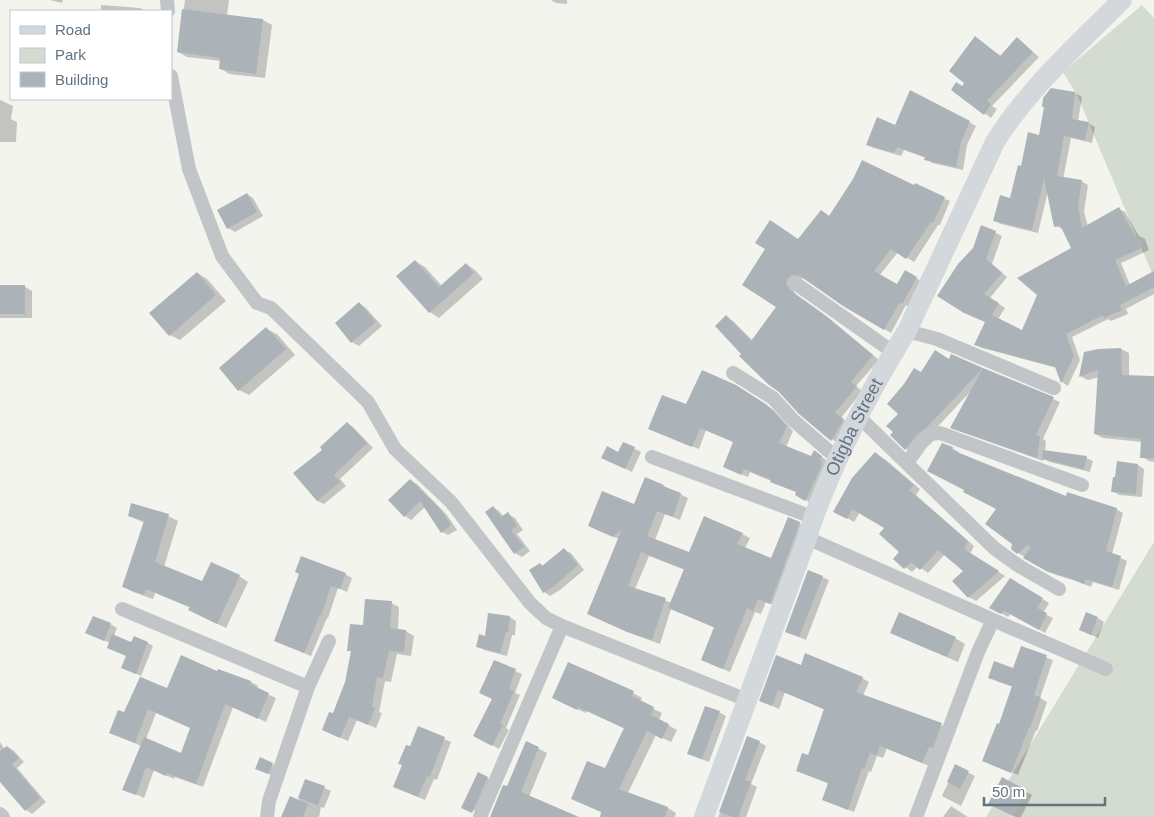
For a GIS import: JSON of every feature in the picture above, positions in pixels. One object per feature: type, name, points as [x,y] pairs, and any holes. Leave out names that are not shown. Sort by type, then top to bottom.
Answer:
[{"type":"street","name":"Otigba Street","points":[[704,817],[807,538],[812,517],[858,416],[893,352],[908,330],[995,142],[1008,122],[1057,64],[1122,0]]},
{"type":"street","points":[[172,81],[189,169],[222,256],[257,303],[271,308],[368,402],[396,449],[451,502],[530,603],[546,618],[562,626],[747,700]]},
{"type":"street","points":[[795,283],[893,352]]},
{"type":"street","points":[[908,330],[937,339],[1054,388]]},
{"type":"street","points":[[733,373],[773,398],[793,420],[838,459]]},
{"type":"street","points":[[858,416],[994,548],[1019,566],[1059,589]]},
{"type":"street","points":[[907,464],[926,438],[931,434],[940,433],[1082,485]]},
{"type":"street","points":[[652,457],[812,517]]},
{"type":"street","points":[[807,538],[1106,669]]},
{"type":"street","points":[[122,609],[308,688]]},
{"type":"street","points":[[916,817],[978,652],[993,620]]},
{"type":"street","points":[[480,817],[562,626]]},
{"type":"street","points":[[267,817],[269,801],[308,688],[330,641]]},
{"type":"street","points":[[0,814],[3,817]]},
{"type":"green space","points":[[1142,5],[1154,18],[1154,278],[1078,97],[1063,72]]},
{"type":"green space","points":[[1154,542],[1154,817],[986,817]]},
{"type":"building","points":[[182,9],[263,19],[256,74],[219,69],[220,58],[177,52]]},
{"type":"building","points":[[975,36],[1000,56],[1017,37],[1033,52],[987,101],[991,104],[984,115],[951,90],[956,82],[962,86],[964,83],[949,71]]},
{"type":"building","points":[[1051,88],[1075,92],[1072,119],[1089,122],[1085,140],[1064,136],[1057,176],[1082,180],[1078,207],[1082,228],[1119,207],[1135,236],[1138,234],[1144,247],[1115,260],[1126,286],[1154,271],[1154,287],[1120,305],[1122,310],[1104,318],[1103,315],[1066,334],[1074,356],[1061,383],[1055,367],[974,345],[985,322],[964,313],[937,296],[958,264],[973,248],[981,225],[996,231],[986,259],[1002,273],[984,294],[999,303],[992,315],[1022,330],[1037,295],[1017,278],[1071,248],[1060,225],[1054,227],[1044,178],[1032,230],[993,221],[1000,195],[1010,198],[1018,165],[1021,166],[1028,132],[1039,135],[1044,107],[1042,107],[1043,98]]},
{"type":"building","points":[[910,90],[970,121],[961,142],[956,167],[924,160],[925,157],[897,147],[894,153],[866,145],[877,117],[895,125]]},
{"type":"building","points":[[862,160],[914,185],[915,183],[945,197],[933,223],[931,222],[906,259],[891,249],[874,271],[897,284],[905,270],[917,277],[902,304],[899,303],[884,330],[843,306],[800,276],[792,275],[788,278],[786,283],[790,290],[822,313],[873,355],[851,382],[857,386],[835,413],[844,419],[831,441],[799,414],[779,392],[739,356],[741,354],[715,326],[726,315],[751,341],[776,307],[742,285],[765,249],[755,243],[770,220],[798,239],[821,210],[829,216],[853,179]]},
{"type":"building","points":[[247,193],[257,212],[227,229],[217,210]]},
{"type":"building","points":[[415,260],[439,287],[466,263],[474,273],[429,313],[396,276]]},
{"type":"building","points":[[197,272],[216,295],[169,336],[149,313]]},
{"type":"building","points":[[0,285],[25,285],[25,314],[0,314]]},
{"type":"building","points":[[359,302],[376,322],[351,343],[335,323]]},
{"type":"building","points":[[266,327],[286,349],[238,391],[219,368]]},
{"type":"building","points":[[1121,348],[1122,375],[1154,376],[1154,458],[1140,458],[1141,439],[1094,434],[1098,370],[1079,377],[1084,352]]},
{"type":"building","points":[[935,350],[949,359],[951,354],[983,368],[928,426],[916,436],[905,450],[890,435],[893,432],[886,426],[898,414],[887,404],[904,384],[914,368],[921,372]]},
{"type":"building","points":[[983,368],[1054,397],[1036,435],[1040,436],[1037,458],[950,428]]},
{"type":"building","points":[[702,370],[736,385],[767,405],[787,426],[779,443],[811,456],[814,450],[822,456],[820,460],[822,465],[805,501],[795,495],[796,492],[770,482],[771,480],[744,469],[741,475],[723,467],[733,442],[700,428],[692,447],[648,429],[662,395],[686,404]]},
{"type":"building","points":[[347,422],[367,443],[334,475],[340,482],[317,501],[293,473],[322,450],[320,447]]},
{"type":"building","points":[[623,442],[635,447],[625,469],[601,458],[607,446],[618,452]]},
{"type":"building","points":[[942,443],[953,447],[952,450],[1066,496],[1067,492],[1117,508],[1106,551],[1121,556],[1112,587],[1086,579],[1084,584],[1048,572],[1023,558],[1031,547],[1028,545],[1017,554],[1011,549],[1012,544],[985,524],[996,509],[927,471]]},
{"type":"building","points":[[1043,450],[1087,456],[1084,469],[1042,459]]},
{"type":"building","points":[[875,452],[914,485],[909,490],[968,541],[964,549],[999,571],[968,598],[952,581],[963,571],[938,550],[920,570],[911,562],[904,569],[893,559],[899,552],[879,534],[884,528],[852,509],[847,519],[833,512],[852,478]]},
{"type":"building","points":[[1117,461],[1138,464],[1136,494],[1111,492]]},
{"type":"building","points":[[645,477],[681,493],[673,517],[657,511],[647,536],[689,552],[704,516],[743,533],[737,544],[771,558],[788,517],[800,522],[770,604],[758,599],[753,611],[747,608],[723,669],[701,660],[714,627],[668,608],[684,569],[641,552],[628,586],[666,598],[652,640],[627,632],[587,614],[622,529],[613,537],[588,526],[602,491],[634,504]]},
{"type":"building","points":[[410,479],[441,510],[451,525],[441,533],[420,501],[404,517],[388,500]]},
{"type":"building","points":[[131,503],[169,514],[155,562],[202,581],[211,562],[240,575],[217,624],[188,610],[190,607],[146,589],[144,595],[122,587],[144,521],[128,516]]},
{"type":"building","points":[[493,506],[501,517],[508,512],[517,526],[511,530],[524,547],[514,554],[485,512]]},
{"type":"building","points":[[564,548],[578,565],[553,587],[543,593],[529,570],[540,563],[542,566]]},
{"type":"building","points":[[301,556],[346,573],[340,589],[331,586],[321,615],[304,653],[274,641],[299,574],[295,572]]},
{"type":"building","points":[[808,570],[823,576],[799,637],[785,632]]},
{"type":"building","points":[[1010,578],[1043,598],[1037,608],[1047,613],[1039,630],[1004,611],[1001,614],[989,608]]},
{"type":"building","points":[[365,599],[392,601],[390,628],[406,630],[404,652],[389,651],[383,678],[377,677],[372,707],[375,708],[368,725],[349,717],[340,738],[322,730],[329,712],[333,713],[345,682],[351,651],[347,651],[350,624],[363,625]]},
{"type":"building","points":[[899,612],[956,637],[947,657],[890,633]]},
{"type":"building","points":[[1086,612],[1098,617],[1091,635],[1079,630]]},
{"type":"building","points":[[488,613],[510,616],[508,632],[506,632],[500,653],[476,647],[479,634],[485,636]]},
{"type":"building","points":[[93,616],[111,623],[104,641],[85,633]]},
{"type":"building","points":[[112,634],[131,642],[134,636],[148,642],[136,674],[121,668],[126,656],[107,648]]},
{"type":"building","points":[[1021,646],[1047,655],[1034,695],[1041,697],[1011,773],[982,761],[997,723],[999,724],[1012,686],[988,678],[994,661],[1013,668]]},
{"type":"building","points":[[805,653],[863,677],[856,692],[942,723],[933,748],[929,747],[922,763],[880,746],[877,755],[870,753],[864,769],[862,768],[848,810],[822,800],[828,783],[796,771],[802,753],[808,755],[824,709],[778,690],[772,706],[759,701],[776,655],[801,665]]},
{"type":"building","points":[[181,655],[217,671],[218,669],[251,681],[250,684],[269,693],[258,719],[225,704],[196,784],[167,773],[166,776],[146,767],[136,795],[122,790],[144,737],[181,753],[190,728],[148,709],[135,743],[109,733],[118,710],[124,712],[140,677],[167,688]]},
{"type":"building","points":[[494,660],[516,669],[509,688],[514,691],[500,724],[503,725],[492,746],[473,736],[492,699],[479,693]]},
{"type":"building","points":[[568,662],[634,691],[632,696],[654,707],[651,715],[669,724],[662,739],[647,731],[619,789],[668,807],[665,817],[600,817],[601,812],[571,799],[587,761],[605,768],[624,728],[578,707],[577,710],[552,698]]},
{"type":"building","points":[[705,706],[720,711],[702,759],[687,754]]},
{"type":"building","points":[[418,726],[445,737],[430,777],[427,776],[418,797],[393,787],[402,765],[398,764],[406,745],[410,746]]},
{"type":"building","points":[[747,736],[760,741],[745,780],[751,782],[738,817],[733,817],[719,812]]},
{"type":"building","points":[[526,741],[539,747],[521,792],[579,817],[490,817],[503,785],[507,786]]},
{"type":"building","points":[[7,746],[19,758],[12,764],[40,798],[25,811],[0,782],[0,751]]},
{"type":"building","points":[[260,757],[273,763],[268,774],[255,769]]},
{"type":"building","points":[[955,764],[969,771],[960,789],[947,782]]},
{"type":"building","points":[[478,772],[488,777],[472,813],[461,808]]},
{"type":"building","points":[[1002,777],[1026,790],[1013,816],[988,804]]},
{"type":"building","points":[[305,779],[325,786],[318,805],[298,798]]},
{"type":"building","points":[[290,796],[308,804],[303,817],[281,817]]}]
